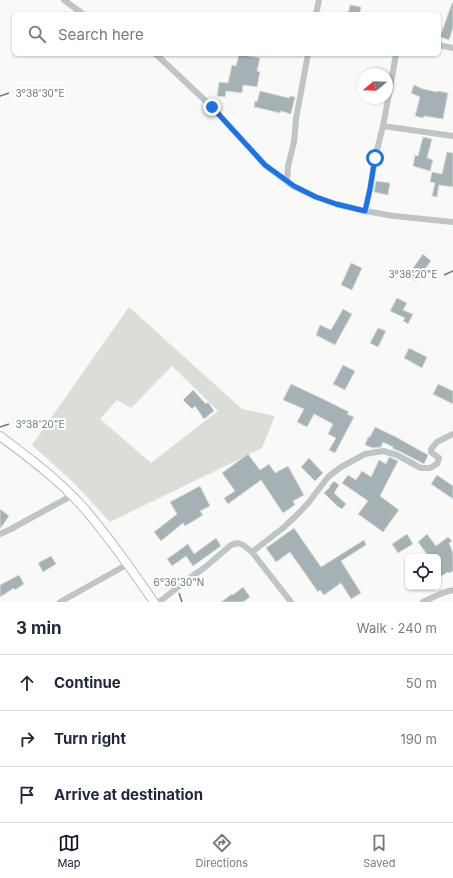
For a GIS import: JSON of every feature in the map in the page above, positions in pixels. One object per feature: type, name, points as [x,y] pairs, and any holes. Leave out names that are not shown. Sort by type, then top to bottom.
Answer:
[{"type":"main road","points":[[0,436],[29,458],[66,490],[81,506],[128,564],[154,602]]},
{"type":"street","points":[[64,0],[80,12]]},
{"type":"street","points":[[316,12],[319,0]]},
{"type":"street","points":[[441,45],[453,48]]},
{"type":"street","points":[[157,56],[212,107],[265,165],[294,186],[316,197],[336,204],[365,211],[394,216],[453,222]]},
{"type":"street","points":[[288,182],[288,166],[294,142],[296,120],[308,56]]},
{"type":"street","points":[[365,211],[396,56]]},
{"type":"street","points":[[383,126],[453,136]]},
{"type":"street","points":[[252,552],[293,519],[309,502],[328,477],[341,467],[365,454],[383,451],[397,455],[421,468],[430,468],[437,464],[439,458],[431,452],[431,449],[437,442],[453,434]]},
{"type":"street","points":[[0,534],[71,496]]},
{"type":"street","points":[[159,602],[191,576],[204,568],[231,545],[238,543],[252,552],[292,602]]},
{"type":"street","points":[[60,602],[128,564]]},
{"type":"street","points":[[423,602],[442,593],[453,590]]},
{"type":"shaded area","points":[[129,307],[242,409],[275,416],[262,448],[110,522],[74,483],[32,445]],"holes":[[[172,366],[218,411],[151,463],[100,419],[117,400],[131,408]]]},
{"type":"building","points":[[453,3],[453,28],[449,40],[441,37]]},
{"type":"building","points":[[350,5],[361,7],[360,12],[348,12]]},
{"type":"building","points":[[238,56],[260,58],[257,71],[260,72],[257,87],[243,85],[242,93],[226,91],[225,97],[217,96],[219,82],[228,83],[232,65],[236,66]]},
{"type":"building","points":[[414,85],[423,89],[448,93],[443,119],[415,116],[420,97],[411,93]]},
{"type":"building","points":[[260,91],[289,98],[290,96],[295,97],[291,114],[254,107]]},
{"type":"building","points":[[423,137],[432,139],[427,158],[433,160],[430,171],[413,166],[415,155],[418,156]]},
{"type":"building","points":[[447,152],[453,153],[453,187],[439,185],[437,197],[432,196],[435,183],[430,182],[432,172],[442,174]]},
{"type":"building","points":[[376,181],[390,183],[388,195],[374,192]]},
{"type":"building","points":[[423,254],[431,261],[416,281],[408,275]]},
{"type":"building","points":[[351,263],[362,268],[352,290],[341,285]]},
{"type":"building","points":[[397,298],[407,303],[403,310],[413,314],[408,324],[403,321],[405,318],[390,311]]},
{"type":"building","points":[[343,309],[352,314],[335,345],[316,335],[320,325],[331,330]]},
{"type":"building","points":[[378,328],[386,331],[378,347],[370,343]]},
{"type":"building","points":[[409,348],[427,357],[422,368],[404,358]]},
{"type":"building","points":[[343,365],[355,371],[345,390],[333,384]]},
{"type":"building","points":[[291,384],[349,412],[347,414],[354,417],[335,453],[329,450],[336,438],[328,434],[333,424],[314,414],[307,427],[297,422],[304,409],[283,400]]},
{"type":"building","points":[[438,384],[453,391],[453,404],[433,394]]},
{"type":"building","points":[[193,390],[206,404],[208,402],[214,411],[204,419],[195,406],[192,409],[183,400]]},
{"type":"building","points":[[375,427],[428,455],[424,464],[393,449],[393,447],[383,442],[381,447],[373,448],[365,445],[368,437],[370,437]]},
{"type":"building","points":[[248,454],[260,470],[269,464],[275,473],[288,466],[304,495],[293,501],[295,505],[283,513],[261,480],[228,504],[224,498],[235,491],[222,473]]},
{"type":"building","points":[[389,457],[398,461],[380,496],[399,510],[383,532],[358,514],[368,501],[342,483],[348,475],[356,480],[362,471],[371,477],[379,460],[386,464]]},
{"type":"building","points":[[309,458],[323,473],[315,481],[301,467]]},
{"type":"building","points":[[437,475],[453,486],[453,499],[431,484]]},
{"type":"building","points":[[334,481],[339,485],[334,493],[346,504],[342,509],[324,493]]},
{"type":"building","points":[[200,486],[210,506],[200,511],[203,515],[185,526],[183,523],[161,541],[154,532],[177,514],[170,502]]},
{"type":"building","points":[[0,509],[9,516],[0,529]]},
{"type":"building","points":[[294,528],[321,567],[364,540],[366,545],[341,561],[361,593],[351,599],[341,583],[324,595],[320,590],[318,592],[290,552],[276,562],[266,548]]},
{"type":"building","points":[[407,534],[413,544],[398,553],[392,544]]},
{"type":"building","points":[[427,534],[436,546],[448,537],[452,541],[449,543],[453,553],[453,571],[441,576],[441,554],[427,554],[418,542]]},
{"type":"building","points":[[216,538],[221,546],[193,566],[186,556],[172,566],[167,559],[188,544],[194,554]]},
{"type":"building","points":[[51,556],[56,564],[43,572],[38,563]]},
{"type":"building","points":[[19,575],[24,584],[15,590],[14,588],[0,597],[0,585]]},
{"type":"building","points":[[243,587],[250,597],[243,602],[221,602],[232,594],[233,595]]},
{"type":"route","points":[[212,107],[265,165],[294,186],[316,197],[336,204],[365,211],[375,158]]}]
